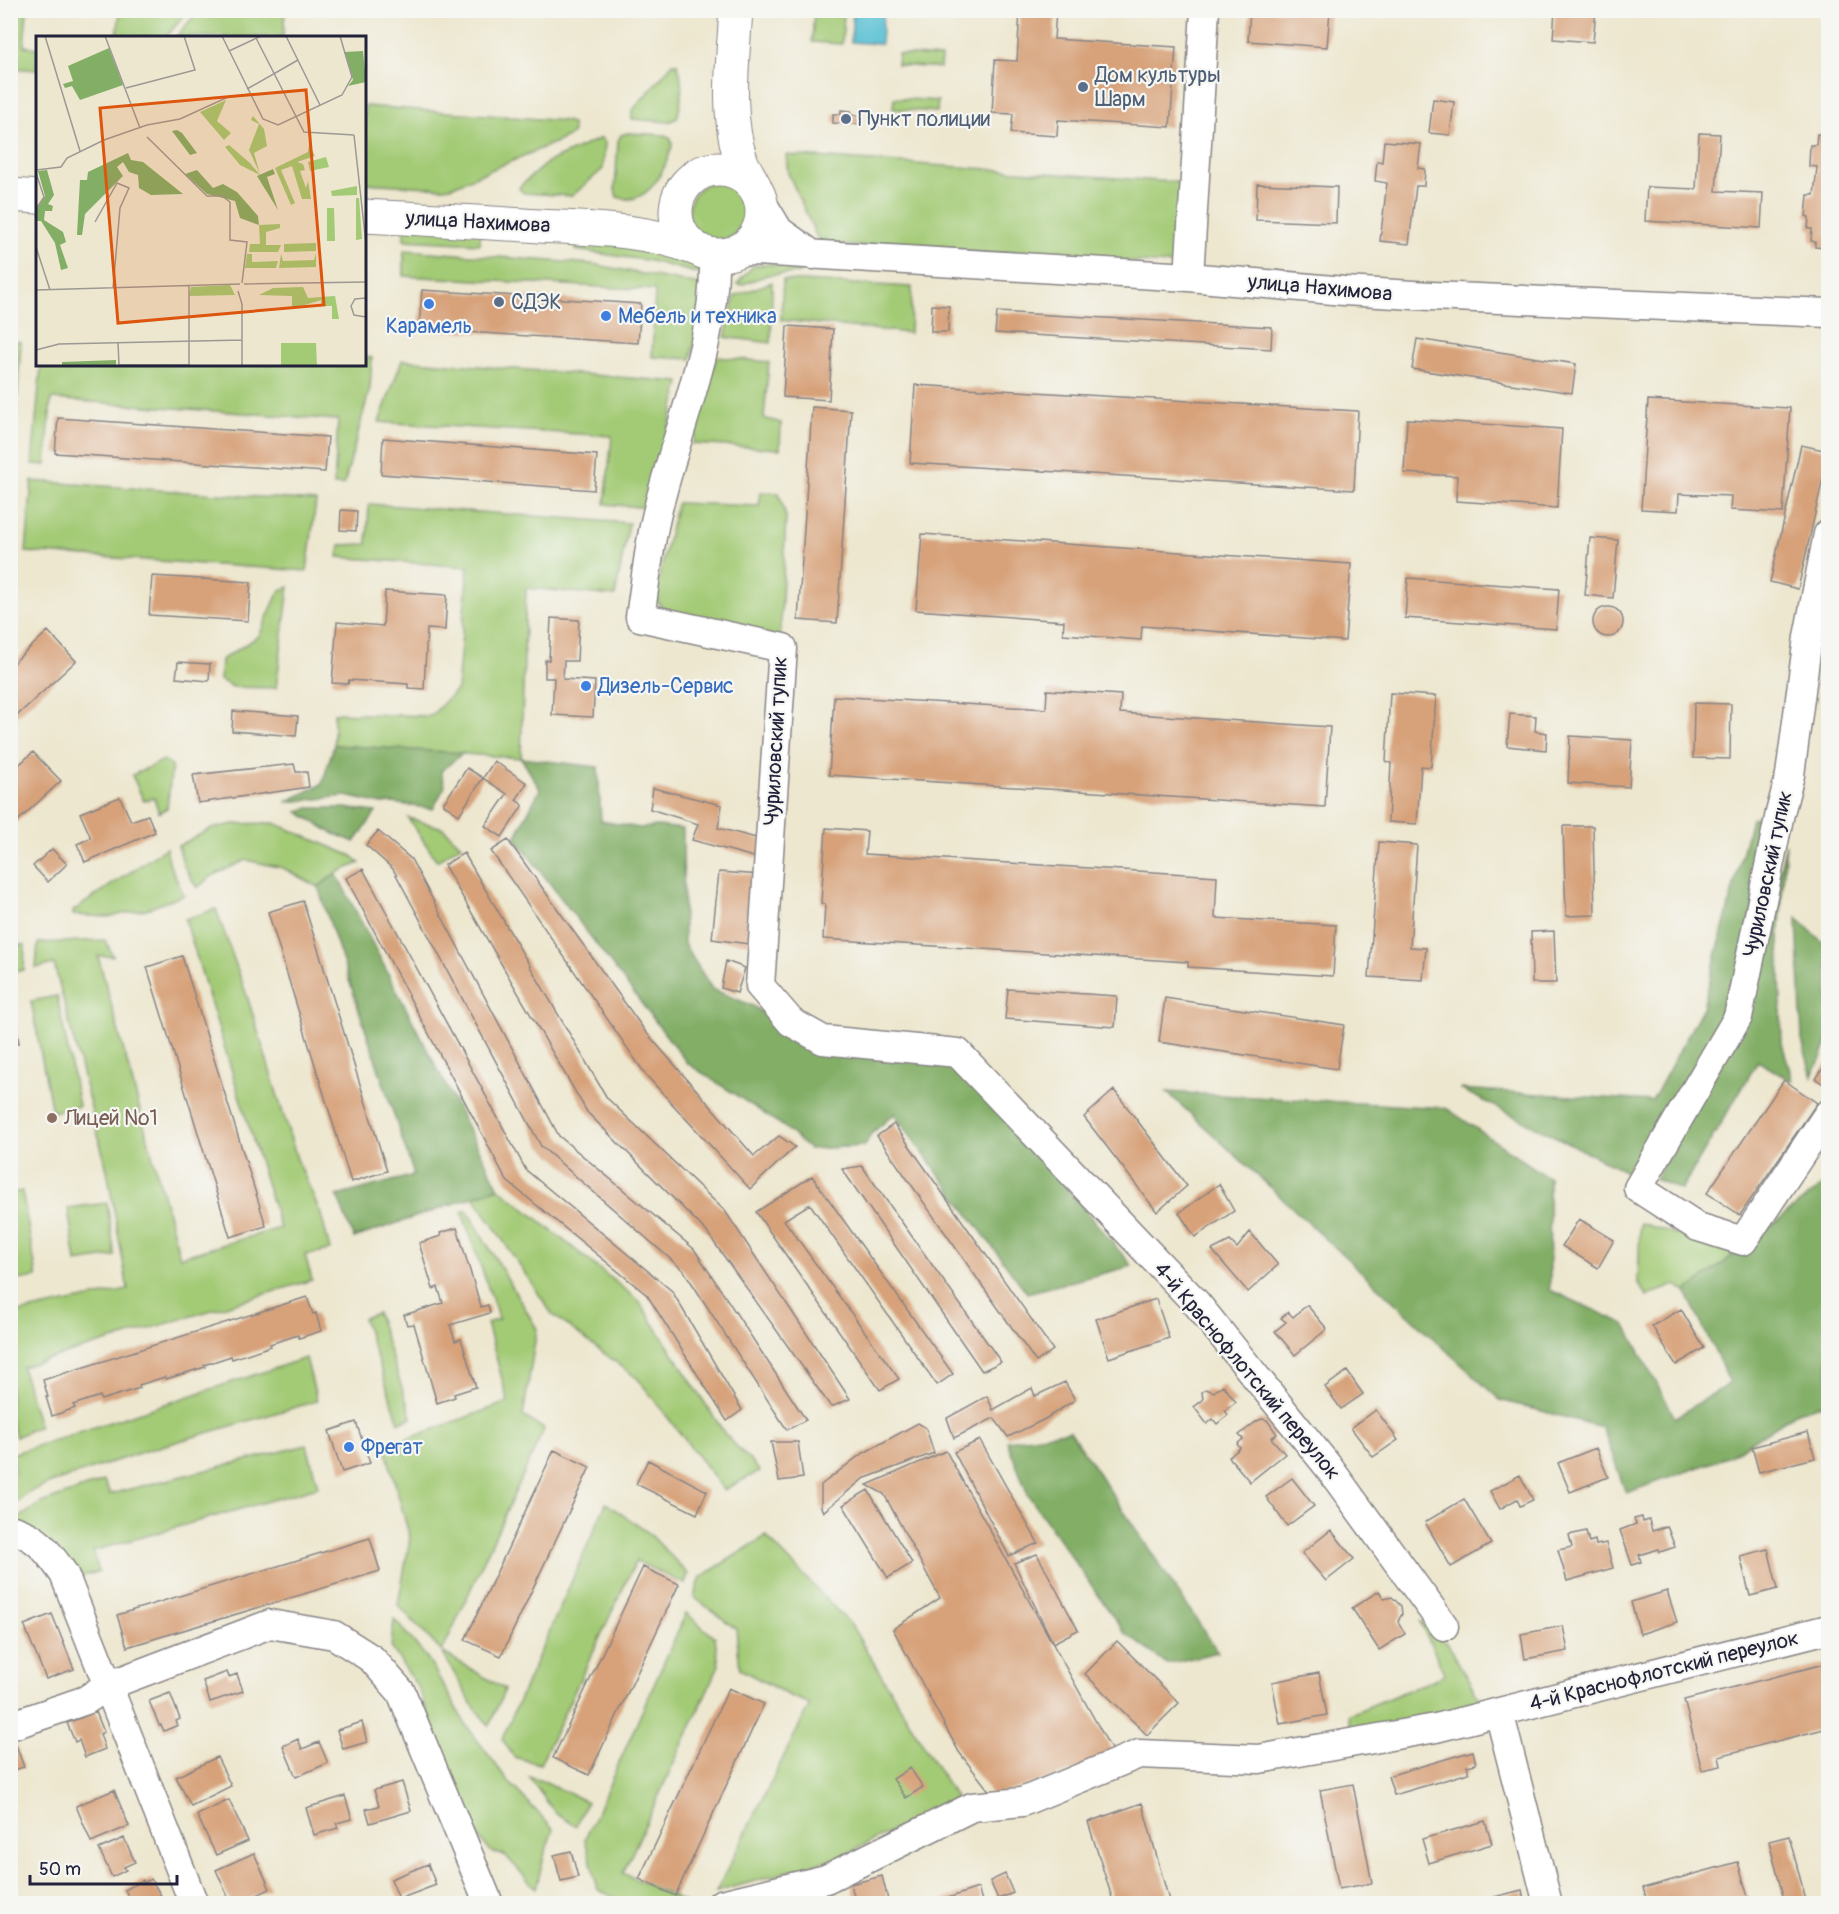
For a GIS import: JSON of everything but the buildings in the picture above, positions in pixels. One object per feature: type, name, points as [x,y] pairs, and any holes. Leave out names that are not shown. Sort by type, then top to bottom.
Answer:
[{"type":"main road","points":[[591,229],[653,235],[715,252],[744,247],[753,238],[761,223],[759,195],[743,164],[737,145],[733,110],[732,68],[736,10]]},
{"type":"main road","points":[[591,229],[629,228],[648,221],[665,210],[703,162],[714,141],[732,68]]},
{"type":"main road","points":[[715,252],[687,242],[680,232],[675,215],[677,198],[685,184],[698,173],[714,168],[731,170],[746,177],[759,195]]},
{"type":"main road","points":[[10,195],[36,196]]},
{"type":"main road","name":"улица Нахимова","points":[[366,216],[591,229]]},
{"type":"street","points":[[1189,277],[1205,10]]},
{"type":"street","points":[[759,195],[779,231],[813,255]]},
{"type":"street","name":"улица Нахимова","points":[[715,252],[756,251],[1189,277],[1420,296],[1828,313]]},
{"type":"street","name":"Чуриловский тупик","points":[[715,252],[715,282],[710,318],[698,370],[655,522],[640,617],[783,648],[760,986],[791,1022],[823,1040],[958,1053]]},
{"type":"street","name":"Чуриловский тупик","points":[[1828,534],[1808,637],[1790,775],[1738,1017],[1638,1188],[1698,1227],[1743,1241],[1828,1114]]},
{"type":"street","name":"4-й Краснофлотский переулок","points":[[958,1053],[1197,1304],[1327,1465],[1444,1626]]},
{"type":"street","points":[[10,1529],[26,1533],[45,1548],[64,1574],[194,1904]]},
{"type":"street","points":[[10,1726],[86,1700],[107,1686],[270,1624],[334,1635],[372,1659],[401,1692],[489,1904]]},
{"type":"street","name":"4-й Краснофлотский переулок","points":[[721,1904],[826,1879],[972,1807],[1022,1802],[1139,1754],[1259,1759],[1436,1728],[1828,1629]]},
{"type":"street","points":[[1499,1712],[1548,1904]]},
{"type":"green space","points":[[120,10],[188,11],[167,36],[117,36]]},
{"type":"green space","points":[[199,10],[285,11],[283,36],[177,36]]},
{"type":"green space","points":[[10,11],[27,11],[24,46],[36,48],[36,70],[11,68]]},
{"type":"green space","points":[[814,11],[844,11],[842,44],[812,42]]},
{"type":"green space","points":[[898,54],[941,57],[940,68],[897,65]]},
{"type":"green space","points":[[673,63],[677,64],[681,83],[677,118],[669,122],[632,119],[632,111]]},
{"type":"green space","points":[[894,98],[938,101],[937,112],[893,109]]},
{"type":"green space","points":[[366,106],[566,121],[572,124],[573,132],[568,137],[451,187],[366,183]]},
{"type":"green space","points":[[628,133],[664,135],[671,139],[672,146],[665,166],[654,185],[638,197],[628,199],[617,197],[615,190],[618,141],[621,135]]},
{"type":"green space","points":[[601,138],[605,143],[603,169],[572,196],[524,193],[519,188],[548,162]]},
{"type":"green space","points":[[786,155],[1188,183],[1184,249],[1172,264],[820,244],[788,173]]},
{"type":"green space","points":[[718,182],[729,184],[742,195],[747,211],[745,222],[734,235],[718,240],[707,238],[694,227],[689,211],[691,200],[702,187]]},
{"type":"green space","points":[[404,221],[481,226],[480,244],[404,240]]},
{"type":"green space","points":[[576,231],[693,259],[704,275],[651,261],[575,250]]},
{"type":"green space","points":[[404,250],[592,264],[705,286],[691,359],[652,357],[655,290],[404,276]]},
{"type":"green space","points":[[770,264],[800,267],[799,273],[767,275],[741,285],[737,284],[753,266]]},
{"type":"green space","points":[[783,280],[912,287],[910,333],[781,320]]},
{"type":"green space","points":[[772,282],[771,343],[725,337],[735,296]]},
{"type":"green space","points":[[11,341],[21,342],[15,432],[11,432]]},
{"type":"green space","points":[[366,357],[372,358],[370,388],[344,485],[334,485],[338,420],[51,399],[46,465],[32,464],[41,366],[366,366]]},
{"type":"green space","points":[[716,357],[769,362],[764,418],[781,423],[780,449],[693,444]]},
{"type":"green space","points":[[402,360],[680,382],[649,508],[605,504],[612,436],[379,422]]},
{"type":"green space","points":[[32,481],[316,501],[307,571],[26,552]]},
{"type":"green space","points":[[761,492],[779,493],[786,517],[780,638],[667,615],[654,596],[677,503],[759,506]]},
{"type":"green space","points":[[369,504],[629,523],[615,596],[526,588],[521,758],[334,745],[334,713],[431,716],[457,689],[468,567],[338,557],[340,545],[367,544]]},
{"type":"green space","points":[[289,587],[276,688],[233,687],[220,680],[221,660],[259,636],[279,591]]},
{"type":"green space","points":[[334,745],[463,753],[441,771],[445,786],[433,809],[393,803],[382,804],[346,796],[286,802],[322,784]]},
{"type":"green space","points":[[521,758],[598,767],[601,821],[640,828],[658,826],[683,829],[684,944],[712,989],[753,1006],[788,1033],[957,1066],[1019,1132],[1132,1266],[1027,1293],[894,1114],[870,1135],[865,1146],[809,1149],[783,1126],[687,1063],[515,838],[540,789]]},
{"type":"green space","points":[[164,760],[172,766],[167,808],[159,813],[154,798],[144,801],[132,775]]},
{"type":"green space","points":[[308,808],[345,808],[376,812],[355,842],[332,833],[298,812]]},
{"type":"green space","points":[[1773,810],[1732,1011],[1632,1175],[1460,1089],[1652,1101],[1703,1007],[1751,819]]},
{"type":"green space","points":[[408,818],[443,828],[461,845],[437,861]]},
{"type":"green space","points":[[274,823],[352,856],[360,863],[336,873],[318,887],[283,868],[246,860],[212,876],[197,888],[184,866],[178,846],[213,828],[234,824]]},
{"type":"green space","points":[[1786,843],[1779,938],[1782,1043],[1793,1082],[1758,1061],[1681,1190],[1655,1179],[1745,1019]]},
{"type":"green space","points":[[166,848],[170,865],[184,895],[150,908],[109,917],[73,915],[73,911]]},
{"type":"green space","points":[[336,873],[499,1188],[354,1238],[337,1196],[414,1175],[318,887]]},
{"type":"green space","points":[[216,909],[248,999],[297,1159],[321,1214],[330,1250],[305,1255],[312,1280],[22,1367],[39,1426],[16,1437],[10,1420],[11,1314],[128,1290],[107,1170],[54,964],[36,968],[38,943],[105,940],[113,956],[98,956],[180,1257],[280,1228],[185,919]]},
{"type":"green space","points":[[1797,918],[1828,947],[1828,1042],[1812,1077],[1802,1040]]},
{"type":"green space","points":[[11,945],[25,945],[24,970],[11,972]]},
{"type":"green space","points":[[57,996],[79,1106],[52,1112],[31,1001]]},
{"type":"green space","points":[[1167,1092],[1446,1108],[1549,1178],[1550,1290],[1625,1324],[1675,1418],[1730,1383],[1686,1292],[1828,1181],[1828,1403],[1797,1412],[1730,1456],[1626,1493],[1602,1427],[1500,1400]]},
{"type":"green space","points":[[499,1188],[639,1301],[725,1434],[760,1471],[724,1490],[638,1379],[552,1314],[474,1197]]},
{"type":"green space","points":[[22,1191],[37,1277],[11,1281],[11,1193]]},
{"type":"green space","points":[[107,1203],[115,1256],[76,1262],[68,1208]]},
{"type":"green space","points":[[467,1210],[537,1329],[523,1416],[544,1429],[442,1652],[398,1605],[410,1538],[385,1447],[508,1402],[487,1323],[499,1319],[462,1212]]},
{"type":"green space","points":[[1640,1223],[1737,1253],[1686,1292],[1675,1285],[1647,1296],[1638,1284]]},
{"type":"green space","points":[[377,1313],[412,1418],[399,1422],[363,1318]]},
{"type":"green space","points":[[306,1358],[317,1401],[145,1451],[45,1485],[28,1493],[11,1508],[11,1475],[15,1473],[12,1454]]},
{"type":"green space","points":[[1070,1431],[1218,1652],[1167,1664],[1124,1632],[1028,1495],[1007,1441]]},
{"type":"green space","points":[[307,1445],[318,1487],[93,1551],[99,1572],[78,1577],[16,1520],[41,1503],[104,1481],[110,1494]]},
{"type":"green space","points":[[606,1503],[650,1534],[688,1574],[685,1584],[636,1561],[540,1764],[514,1757],[502,1739]]},
{"type":"green space","points":[[766,1536],[851,1625],[956,1799],[840,1857],[716,1892],[810,1704],[740,1669],[736,1629],[694,1597],[701,1577]]},
{"type":"green space","points":[[686,1613],[715,1638],[719,1665],[623,1873],[686,1903],[625,1902],[598,1890],[585,1839]]},
{"type":"green space","points":[[394,1619],[428,1659],[466,1725],[508,1781],[553,1829],[536,1889],[505,1855],[491,1852],[467,1823],[419,1689],[391,1647]]},
{"type":"green space","points":[[1420,1621],[1448,1644],[1480,1701],[1441,1718],[1352,1731],[1348,1715],[1445,1675]]},
{"type":"green space","points":[[442,1652],[505,1689],[489,1726],[471,1703]]},
{"type":"green space","points":[[529,1777],[546,1782],[587,1802],[576,1826],[556,1814]]},
{"type":"water","points":[[853,12],[883,14],[881,44],[851,42]]},
{"type":"place","name":"Дом культуры Шарм","points":[[1083,87]]},
{"type":"place","name":"Пункт полиции","points":[[846,119]]},
{"type":"place","name":"СДЭК","points":[[499,302]]},
{"type":"place","name":"Карамель","points":[[429,304]]},
{"type":"place","name":"Мебель и техника","points":[[606,316]]},
{"type":"place","name":"Дизель-Сервис","points":[[586,686]]},
{"type":"place","name":"Лицей №1","points":[[52,1118]]},
{"type":"place","name":"Фрегат","points":[[349,1447]]}]
